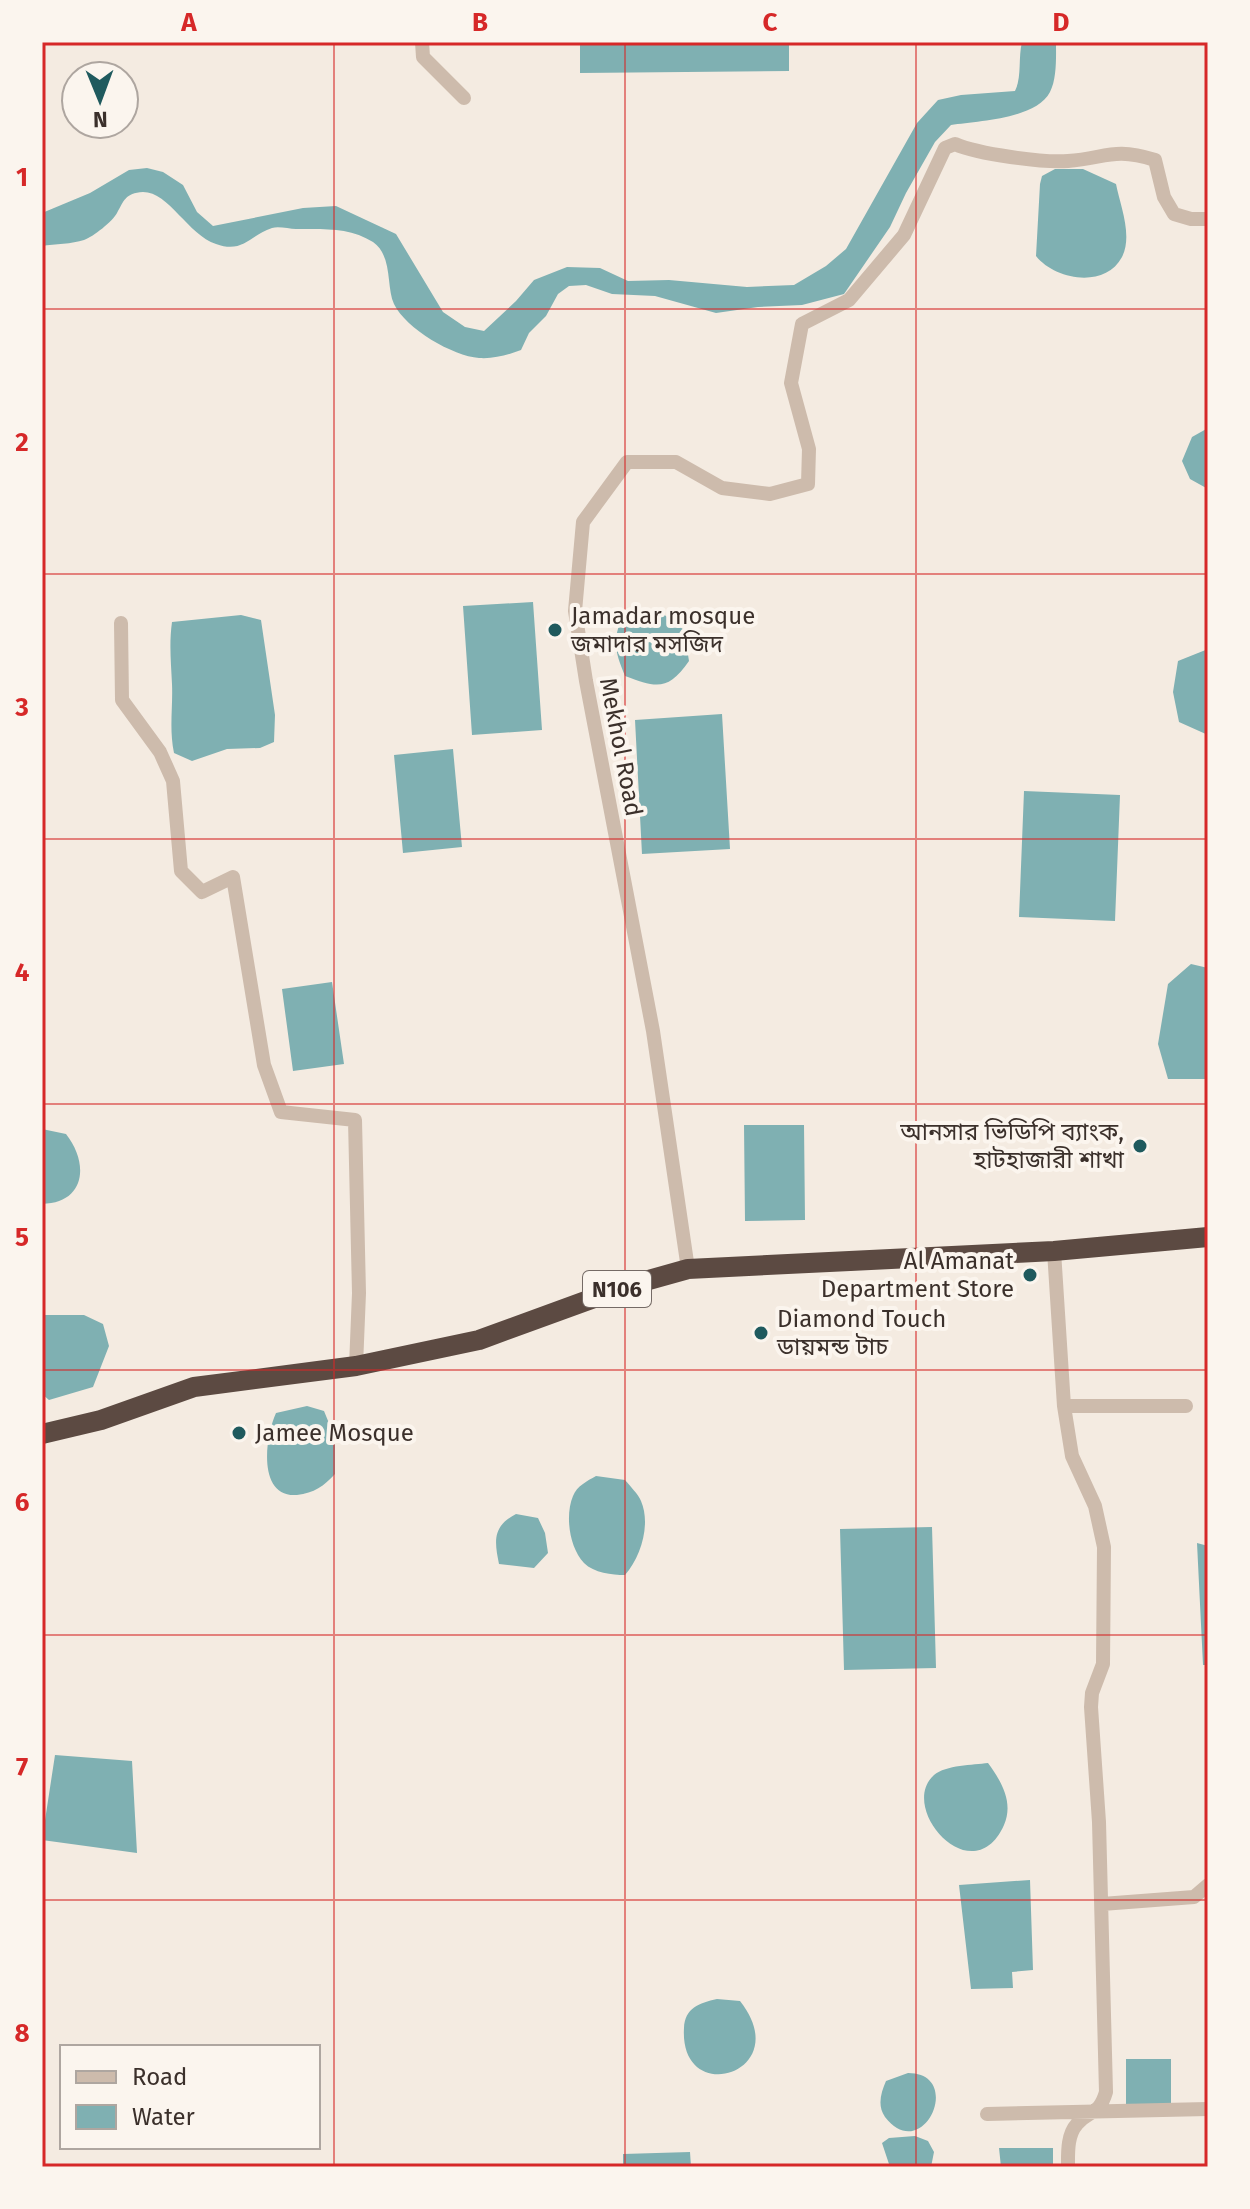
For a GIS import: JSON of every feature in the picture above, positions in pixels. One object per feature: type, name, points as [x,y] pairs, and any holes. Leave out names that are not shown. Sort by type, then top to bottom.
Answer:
[{"type":"highway","name":"N106","points":[[42,1434],[101,1420],[194,1387],[356,1366],[479,1340],[627,1286],[688,1269],[1054,1251],[1208,1237]]},
{"type":"street","points":[[422,42],[423,57],[464,98]]},
{"type":"street","name":"Mekhol Road","points":[[688,1269],[653,1031],[575,611],[583,522],[627,462],[676,462],[722,488],[770,494],[808,484],[809,449],[791,383],[802,324],[849,300],[904,235],[945,148],[955,144],[971,151],[1067,161],[1115,152],[1132,153],[1155,160],[1164,197],[1174,214],[1191,219],[1208,219]]},
{"type":"street","points":[[121,623],[122,700],[160,752],[173,781],[181,871],[202,892],[233,877],[264,1065],[281,1112],[355,1120],[359,1293],[356,1366]]},
{"type":"street","points":[[1054,1251],[1064,1406],[1072,1456],[1095,1506],[1104,1547],[1103,1664],[1092,1693],[1091,1707],[1102,1904],[1106,2092],[1102,2105],[1095,2113],[1075,2126],[1070,2139],[1068,2167]]},
{"type":"street","points":[[1064,1406],[1186,1406]]},
{"type":"street","points":[[1102,1904],[1194,1897],[1208,1885]]},
{"type":"street","points":[[987,2114],[1208,2109]]},
{"type":"water","points":[[580,42],[789,42],[789,71],[580,73]]},
{"type":"water","points":[[1022,42],[1056,42],[1054,81],[1043,101],[1005,117],[951,125],[935,142],[890,227],[844,294],[802,305],[716,313],[655,296],[612,294],[586,285],[569,286],[558,294],[546,316],[529,333],[521,350],[479,358],[444,347],[409,323],[394,304],[384,255],[373,242],[355,234],[275,227],[240,245],[225,246],[206,239],[161,199],[143,192],[129,196],[111,220],[88,238],[42,246],[42,213],[90,193],[129,170],[147,168],[163,172],[183,185],[197,212],[213,226],[303,208],[336,206],[396,234],[443,312],[465,327],[484,331],[534,280],[567,267],[600,268],[628,281],[669,280],[747,287],[794,285],[826,266],[846,249],[917,123],[938,100],[1015,91]]},
{"type":"water","points":[[1055,169],[1083,169],[1116,184],[1126,230],[1125,248],[1114,267],[1104,274],[1080,278],[1067,275],[1055,271],[1036,256],[1040,184],[1042,176]]},
{"type":"water","points":[[1208,428],[1208,489],[1190,479],[1182,461],[1192,437]]},
{"type":"water","points":[[533,602],[542,730],[472,735],[463,606]]},
{"type":"water","points":[[638,612],[662,613],[684,630],[689,661],[668,682],[646,683],[625,676],[617,654],[617,635],[621,620]]},
{"type":"water","points":[[241,615],[261,620],[275,715],[274,742],[260,748],[227,749],[192,761],[174,753],[171,727],[172,622]]},
{"type":"water","points":[[1208,649],[1208,735],[1179,722],[1173,692],[1178,661]]},
{"type":"water","points":[[722,714],[730,849],[642,854],[635,720]]},
{"type":"water","points":[[453,749],[462,847],[403,853],[394,755]]},
{"type":"water","points":[[1024,791],[1120,795],[1115,921],[1019,917]]},
{"type":"water","points":[[1191,964],[1208,968],[1208,1079],[1168,1079],[1158,1044],[1168,984]]},
{"type":"water","points":[[332,982],[344,1064],[293,1071],[282,989]]},
{"type":"water","points":[[744,1125],[804,1125],[805,1220],[745,1221]]},
{"type":"water","points":[[42,1129],[66,1134],[78,1157],[80,1169],[79,1180],[68,1197],[42,1204]]},
{"type":"water","points":[[44,1315],[84,1315],[103,1324],[109,1346],[93,1387],[49,1400],[42,1394]]},
{"type":"water","points":[[307,1406],[324,1411],[335,1438],[335,1474],[309,1493],[284,1493],[275,1487],[267,1464],[272,1424],[276,1413]]},
{"type":"water","points":[[596,1476],[625,1480],[640,1498],[644,1510],[643,1540],[636,1559],[625,1575],[603,1573],[588,1566],[579,1556],[572,1540],[569,1512],[573,1496]]},
{"type":"water","points":[[516,1514],[538,1518],[545,1533],[548,1553],[534,1568],[499,1564],[497,1534],[503,1524]]},
{"type":"water","points":[[932,1527],[936,1668],[844,1670],[840,1529]]},
{"type":"water","points":[[1197,1543],[1208,1546],[1208,1665],[1203,1665]]},
{"type":"water","points":[[55,1755],[132,1761],[137,1853],[42,1840]]},
{"type":"water","points":[[988,1763],[1007,1800],[1004,1825],[991,1844],[975,1851],[958,1848],[932,1824],[925,1806],[925,1789],[934,1775],[945,1769]]},
{"type":"water","points":[[1030,1880],[1033,1970],[1012,1972],[1013,1988],[971,1989],[959,1885]]},
{"type":"water","points":[[717,1999],[740,2001],[754,2026],[755,2047],[746,2063],[732,2072],[715,2074],[699,2068],[687,2053],[684,2028],[690,2011],[704,2002]]},
{"type":"water","points":[[1126,2059],[1171,2059],[1171,2107],[1126,2107]]},
{"type":"water","points":[[908,2073],[925,2077],[934,2087],[936,2100],[924,2125],[913,2131],[899,2129],[885,2117],[880,2104],[886,2081]]},
{"type":"water","points":[[915,2136],[928,2141],[934,2152],[931,2167],[890,2167],[882,2143],[889,2138]]},
{"type":"water","points":[[999,2148],[1053,2148],[1053,2167],[1001,2167]]},
{"type":"water","points":[[690,2152],[691,2167],[623,2167],[623,2154]]},
{"type":"place","name":"Jamadar mosque জমাদার মসজিদ","points":[[555,630]]},
{"type":"place","name":"আনসার ভিডিপি ব্যাংক, হাটহাজারী শাখা","points":[[1140,1146]]},
{"type":"place","name":"Al Amanat Department Store","points":[[1030,1275]]},
{"type":"place","name":"Diamond Touch ডায়মন্ড টাচ","points":[[761,1333]]},
{"type":"place","name":"Jamee Mosque","points":[[239,1433]]}]
